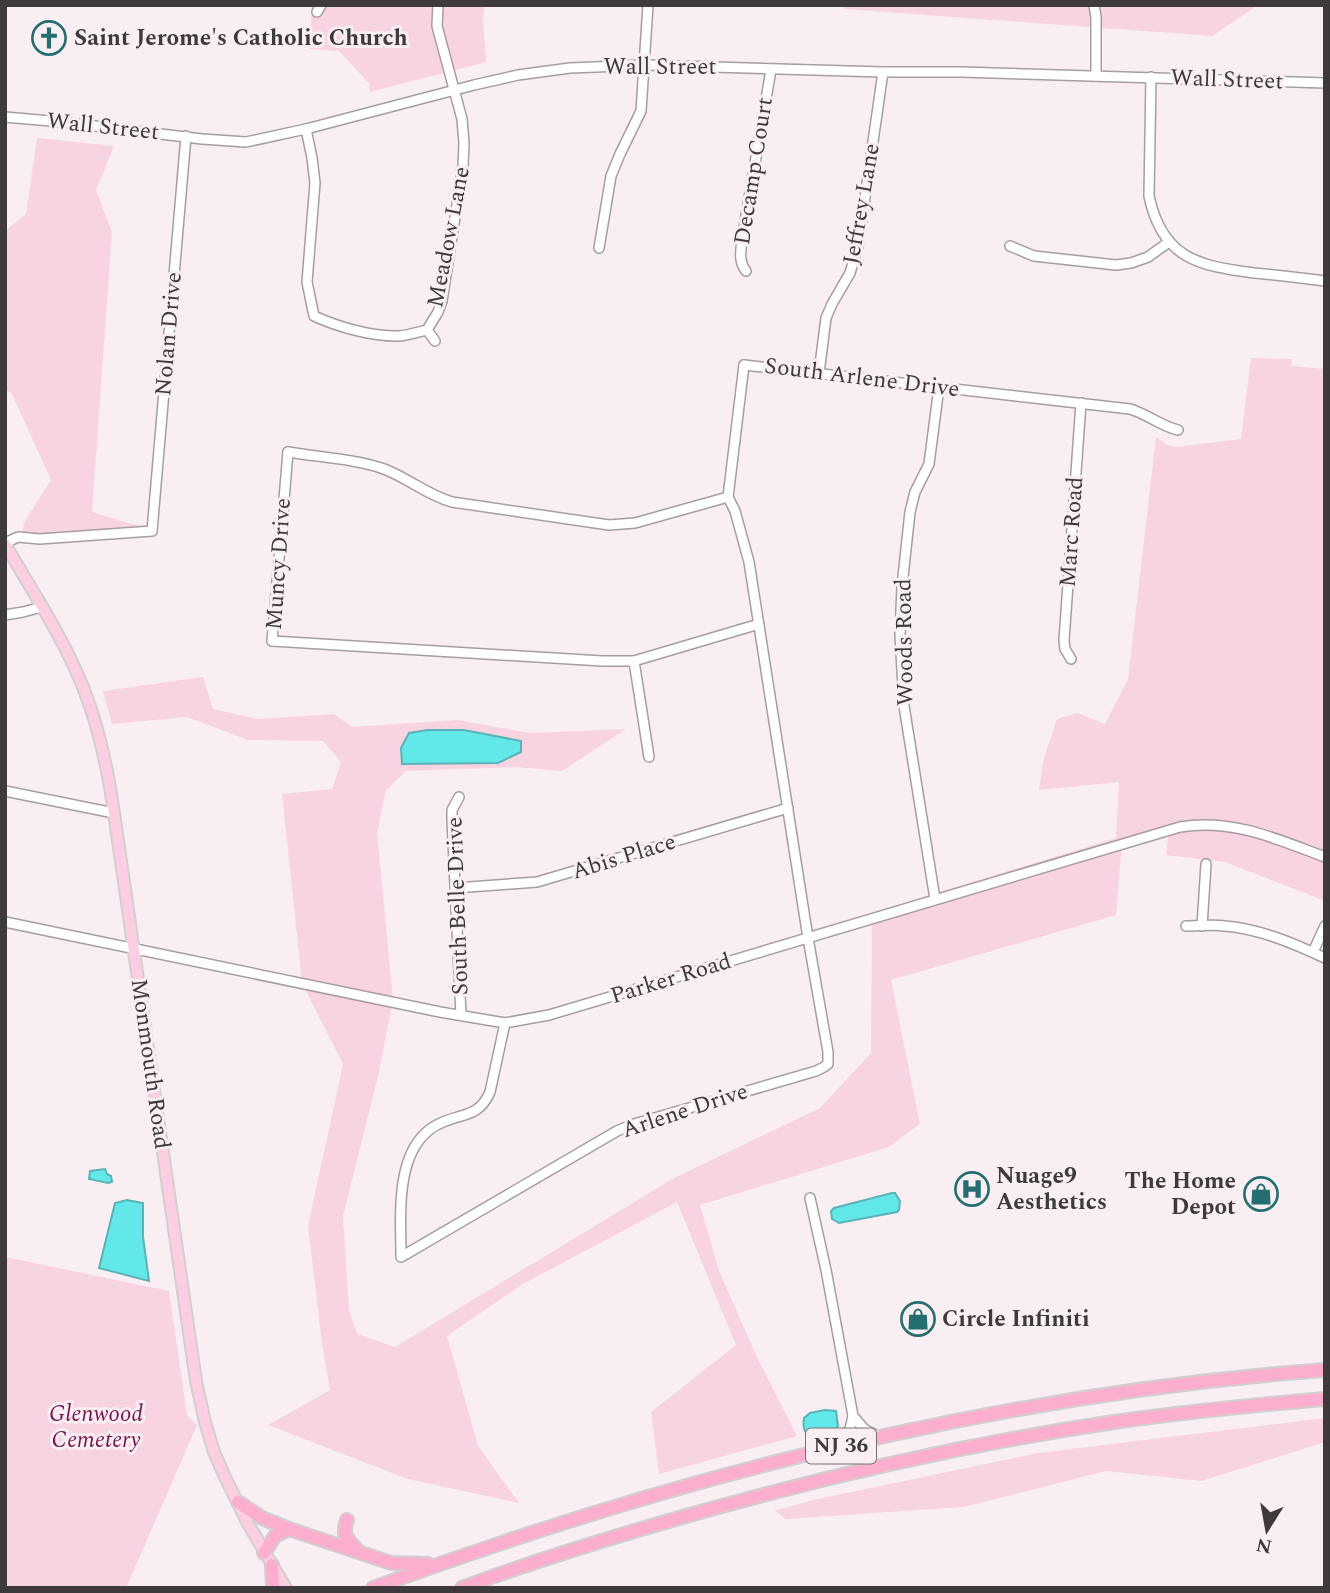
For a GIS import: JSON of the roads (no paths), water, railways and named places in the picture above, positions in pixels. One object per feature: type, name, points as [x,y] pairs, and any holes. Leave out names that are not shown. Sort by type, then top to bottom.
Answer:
[{"type":"highway","name":"NJ 36","points":[[373,1588],[633,1500],[771,1462],[880,1437],[1069,1401],[1174,1385],[1325,1370]]},
{"type":"highway","name":"NJ 36","points":[[462,1588],[514,1568],[649,1526],[847,1473],[987,1444],[1114,1422],[1325,1399]]},
{"type":"highway","points":[[238,1502],[262,1518],[360,1554],[391,1563],[438,1564]]},
{"type":"highway","points":[[347,1520],[344,1534],[360,1554]]},
{"type":"highway","points":[[264,1553],[275,1536],[289,1529]]},
{"type":"highway","points":[[272,1565],[274,1588]]},
{"type":"main road","name":"Monmouth Road","points":[[5,543],[73,663],[104,754],[196,1381],[205,1422],[223,1475],[264,1553],[286,1588]]},
{"type":"street","name":"Meadow Lane","points":[[306,129],[315,183],[307,282],[309,318],[341,328],[388,335],[427,330],[442,301],[463,166],[463,132],[437,26],[438,5]]},
{"type":"street","points":[[599,248],[611,176],[641,111],[648,5]]},
{"type":"street","points":[[1094,5],[1096,76]]},
{"type":"street","name":"Wall Street","points":[[5,117],[246,142],[474,85],[549,70],[646,65],[1325,83]]},
{"type":"street","name":"Decamp Court","points":[[746,271],[741,263],[743,239],[771,70]]},
{"type":"street","name":"Jeffrey Lane","points":[[819,373],[826,318],[850,273],[858,246],[883,72]]},
{"type":"street","points":[[1151,77],[1149,195],[1158,225],[1169,242],[1194,260],[1215,268],[1325,281]]},
{"type":"street","name":"Nolan Drive","points":[[5,543],[18,537],[40,539],[152,531],[186,136]]},
{"type":"street","points":[[1010,246],[1034,256],[1116,265],[1138,261],[1169,242]]},
{"type":"street","points":[[427,330],[435,341]]},
{"type":"street","points":[[737,356],[744,365]]},
{"type":"street","name":"South Arlene Drive","points":[[808,938],[749,562],[735,511],[728,497],[744,365],[1135,410],[1178,430]]},
{"type":"street","name":"Woods Road","points":[[935,899],[904,706],[900,635],[910,512],[915,492],[929,464],[939,387]]},
{"type":"street","name":"Marc Road","points":[[1071,659],[1065,649],[1064,640],[1081,403]]},
{"type":"street","name":"Muncy Drive","points":[[728,497],[635,523],[609,525],[453,502],[435,496],[379,467],[285,449],[272,641],[634,661],[759,624]]},
{"type":"street","points":[[5,615],[41,607]]},
{"type":"street","points":[[263,648],[272,641]]},
{"type":"street","points":[[634,661],[649,757]]},
{"type":"street","points":[[5,791],[114,813]]},
{"type":"street","name":"South Belle Drive","points":[[459,797],[452,810],[452,820],[461,1015]]},
{"type":"street","name":"Abis Place","points":[[456,888],[537,882],[788,808]]},
{"type":"street","name":"Parker Road","points":[[5,922],[505,1023],[549,1015],[1189,825],[1215,824],[1245,829],[1325,857]]},
{"type":"street","points":[[1202,926],[1206,864]]},
{"type":"street","points":[[1186,926],[1223,925],[1253,931],[1296,944],[1325,958]]},
{"type":"street","points":[[1313,952],[1325,926]]},
{"type":"street","name":"Arlene Drive","points":[[505,1023],[486,1102],[472,1113],[435,1126],[421,1138],[411,1152],[402,1187],[401,1257],[617,1131],[824,1067],[828,1061],[828,1052],[808,938]]},
{"type":"street","points":[[810,1198],[853,1416],[850,1429],[837,1447]]},
{"type":"street","points":[[853,1416],[864,1429],[880,1437]]},
{"type":"water","points":[[464,730],[521,741],[521,752],[498,763],[402,764],[401,748],[409,733]]},
{"type":"water","points":[[105,1169],[112,1182],[89,1179],[90,1171]]},
{"type":"water","points":[[895,1193],[900,1201],[897,1212],[839,1223],[832,1219],[831,1211],[834,1208]]},
{"type":"water","points":[[127,1200],[143,1203],[143,1237],[149,1281],[99,1268],[115,1203]]},
{"type":"water","points":[[836,1411],[836,1429],[813,1435],[805,1432],[804,1418],[810,1413]]},
{"type":"place","name":"Saint Jerome's Catholic Church","points":[[49,38]]},
{"type":"place","name":"Nuage9 Aesthetics","points":[[972,1189]]},
{"type":"place","name":"The Home Depot","points":[[1261,1194]]},
{"type":"place","name":"Circle Infiniti","points":[[918,1319]]},
{"type":"park label","name":"Glenwood Cemetery","points":[[96,1427]]}]
